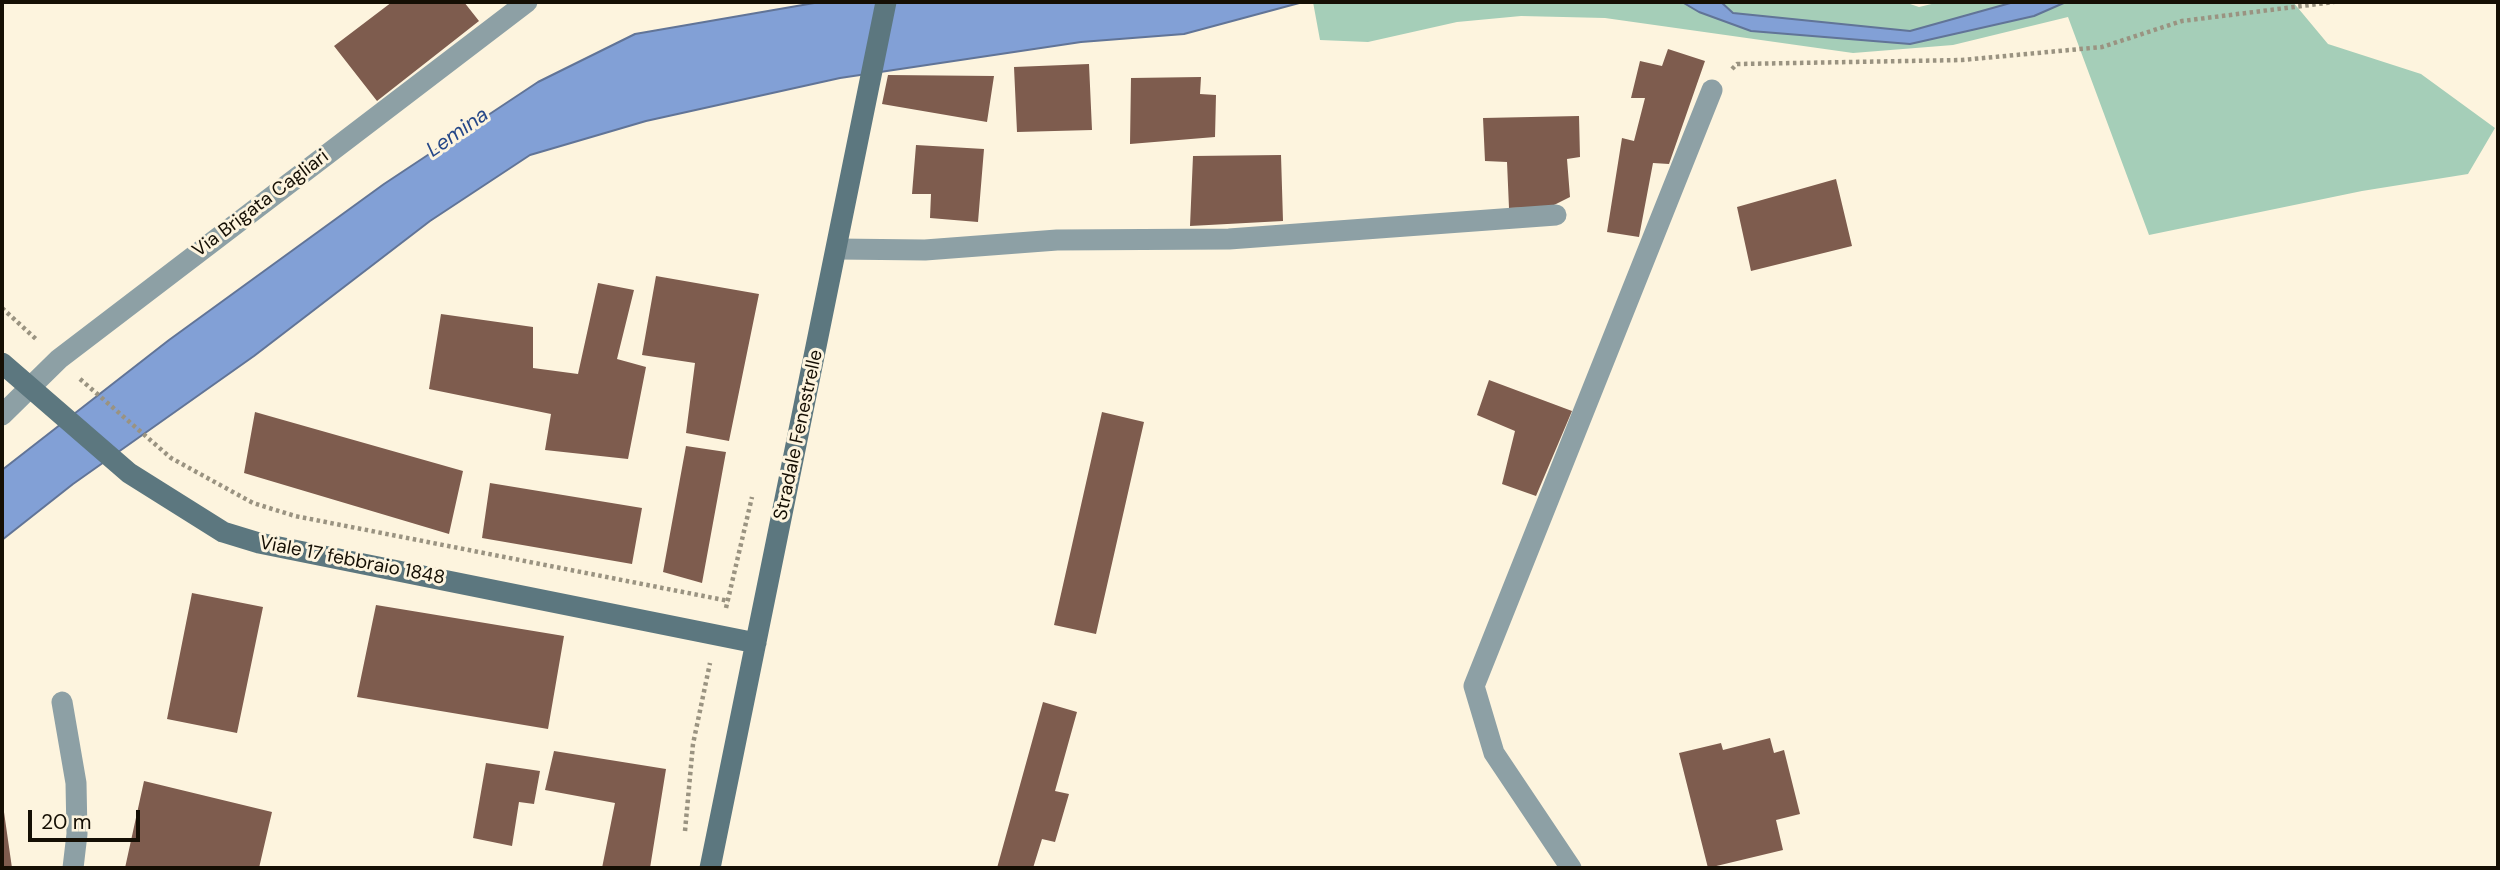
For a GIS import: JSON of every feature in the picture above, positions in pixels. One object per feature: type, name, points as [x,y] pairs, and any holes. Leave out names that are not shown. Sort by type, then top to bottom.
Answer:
[{"type":"main road","name":"Stradale Fenestrelle","points":[[710,868],[886,2]]},
{"type":"main road","name":"Viale 17 febbraio 1848","points":[[2,363],[129,473],[223,532],[259,543],[756,643]]},
{"type":"street","name":"Via Brigata Cagliari","points":[[2,415],[27,387],[92,333],[527,2]]},
{"type":"street","points":[[1571,868],[1494,754],[1475,686],[1712,90]]},
{"type":"street","points":[[837,249],[925,250],[1057,240],[1228,239],[1556,215]]},
{"type":"street","points":[[62,702],[76,783],[77,834],[74,868]]},
{"type":"path","points":[[1712,90],[1737,64],[1962,60],[2102,47],[2182,21],[2334,2]]},
{"type":"path","points":[[83,383],[171,458],[253,503],[295,516],[729,601],[717,634],[693,744],[684,835]]},
{"type":"green space","points":[[1313,2],[1904,2],[1919,7],[1940,2],[2293,2],[2328,44],[2421,74],[2495,128],[2468,174],[2362,191],[2149,235],[2068,17],[1953,45],[1853,53],[1605,18],[1521,16],[1457,22],[1368,42],[1320,40]]},
{"type":"water","points":[[820,2],[1303,2],[1184,34],[1081,42],[840,78],[646,121],[530,155],[430,221],[254,356],[73,484],[2,540],[2,470],[169,340],[384,184],[538,82],[635,34]]},
{"type":"water","points":[[1682,2],[1721,2],[1733,13],[1910,31],[2014,2],[2066,2],[2034,16],[1910,44],[1751,31],[1699,12]]},
{"type":"building","points":[[392,2],[464,2],[479,21],[377,101],[334,46]]},
{"type":"building","points":[[1668,49],[1705,61],[1669,164],[1653,163],[1639,237],[1607,232],[1622,138],[1634,141],[1645,98],[1631,98],[1640,61],[1662,66]]},
{"type":"building","points":[[1089,64],[1092,130],[1017,132],[1014,67]]},
{"type":"building","points":[[888,75],[994,76],[987,122],[882,104]]},
{"type":"building","points":[[1201,77],[1200,94],[1216,95],[1215,137],[1130,144],[1131,78]]},
{"type":"building","points":[[1579,116],[1580,157],[1567,159],[1570,197],[1550,207],[1509,208],[1507,162],[1485,161],[1483,118]]},
{"type":"building","points":[[916,145],[984,149],[978,222],[930,218],[931,194],[912,194]]},
{"type":"building","points":[[1281,155],[1283,221],[1190,226],[1193,156]]},
{"type":"building","points":[[1836,179],[1852,246],[1751,271],[1737,207]]},
{"type":"building","points":[[656,276],[759,294],[729,441],[686,433],[695,363],[642,355]]},
{"type":"building","points":[[598,283],[634,290],[617,359],[646,367],[628,459],[545,450],[551,414],[429,389],[441,314],[533,327],[533,368],[578,374]]},
{"type":"building","points":[[1489,380],[1572,411],[1536,496],[1502,484],[1515,431],[1477,415]]},
{"type":"building","points":[[255,412],[463,471],[449,534],[244,473]]},
{"type":"building","points":[[1102,412],[1144,422],[1096,634],[1054,625]]},
{"type":"building","points":[[686,446],[726,452],[702,583],[663,572]]},
{"type":"building","points":[[490,483],[642,508],[632,564],[482,538]]},
{"type":"building","points":[[192,593],[263,607],[237,733],[167,719]]},
{"type":"building","points":[[376,605],[564,636],[548,729],[357,697]]},
{"type":"building","points":[[1043,702],[1077,712],[1055,791],[1069,794],[1055,842],[1042,839],[1033,868],[997,868]]},
{"type":"building","points":[[1770,738],[1774,753],[1784,750],[1800,814],[1776,820],[1783,850],[1708,868],[1679,753],[1721,743],[1723,750]]},
{"type":"building","points":[[554,751],[666,769],[650,868],[602,868],[615,803],[545,790]]},
{"type":"building","points":[[486,763],[540,771],[534,804],[519,802],[512,846],[473,838]]},
{"type":"building","points":[[144,781],[272,812],[259,868],[125,868]]},
{"type":"building","points":[[3,805],[12,868],[2,868]]},
{"type":"water label","name":"Lemina","points":[[458,133]]}]
